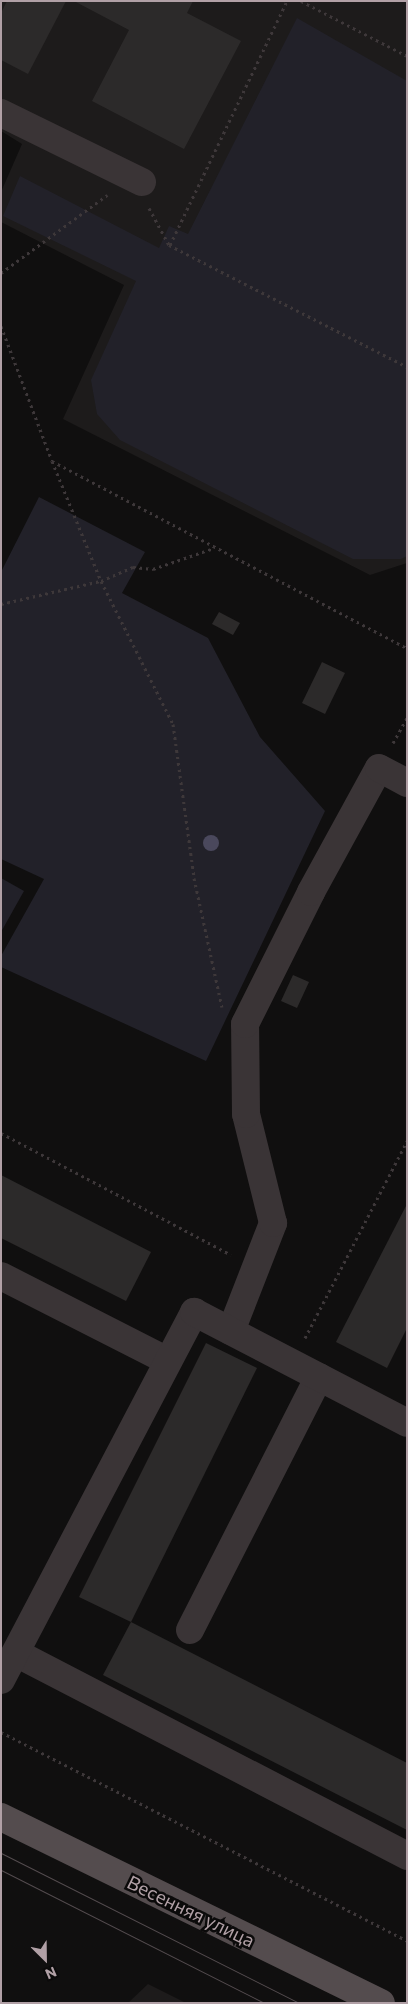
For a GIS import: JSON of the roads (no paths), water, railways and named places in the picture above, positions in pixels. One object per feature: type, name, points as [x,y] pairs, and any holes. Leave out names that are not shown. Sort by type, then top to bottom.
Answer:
[{"type":"main road","name":"Весенняя улица","points":[[1,1817],[381,2003]]},
{"type":"lane","points":[[1,113],[137,179]]},
{"type":"lane","points":[[231,1331],[273,1223],[246,1114],[244,1024],[311,892],[379,768],[407,783]]},
{"type":"lane","points":[[1,1276],[168,1361]]},
{"type":"lane","points":[[1,1680],[194,1312],[407,1423]]},
{"type":"lane","points":[[190,1630],[319,1377]]},
{"type":"lane","points":[[16,1653],[407,1856]]},
{"type":"tram line","points":[[1,1853],[299,2003]]},
{"type":"tram line","points":[[1,1870],[264,2003]]}]
